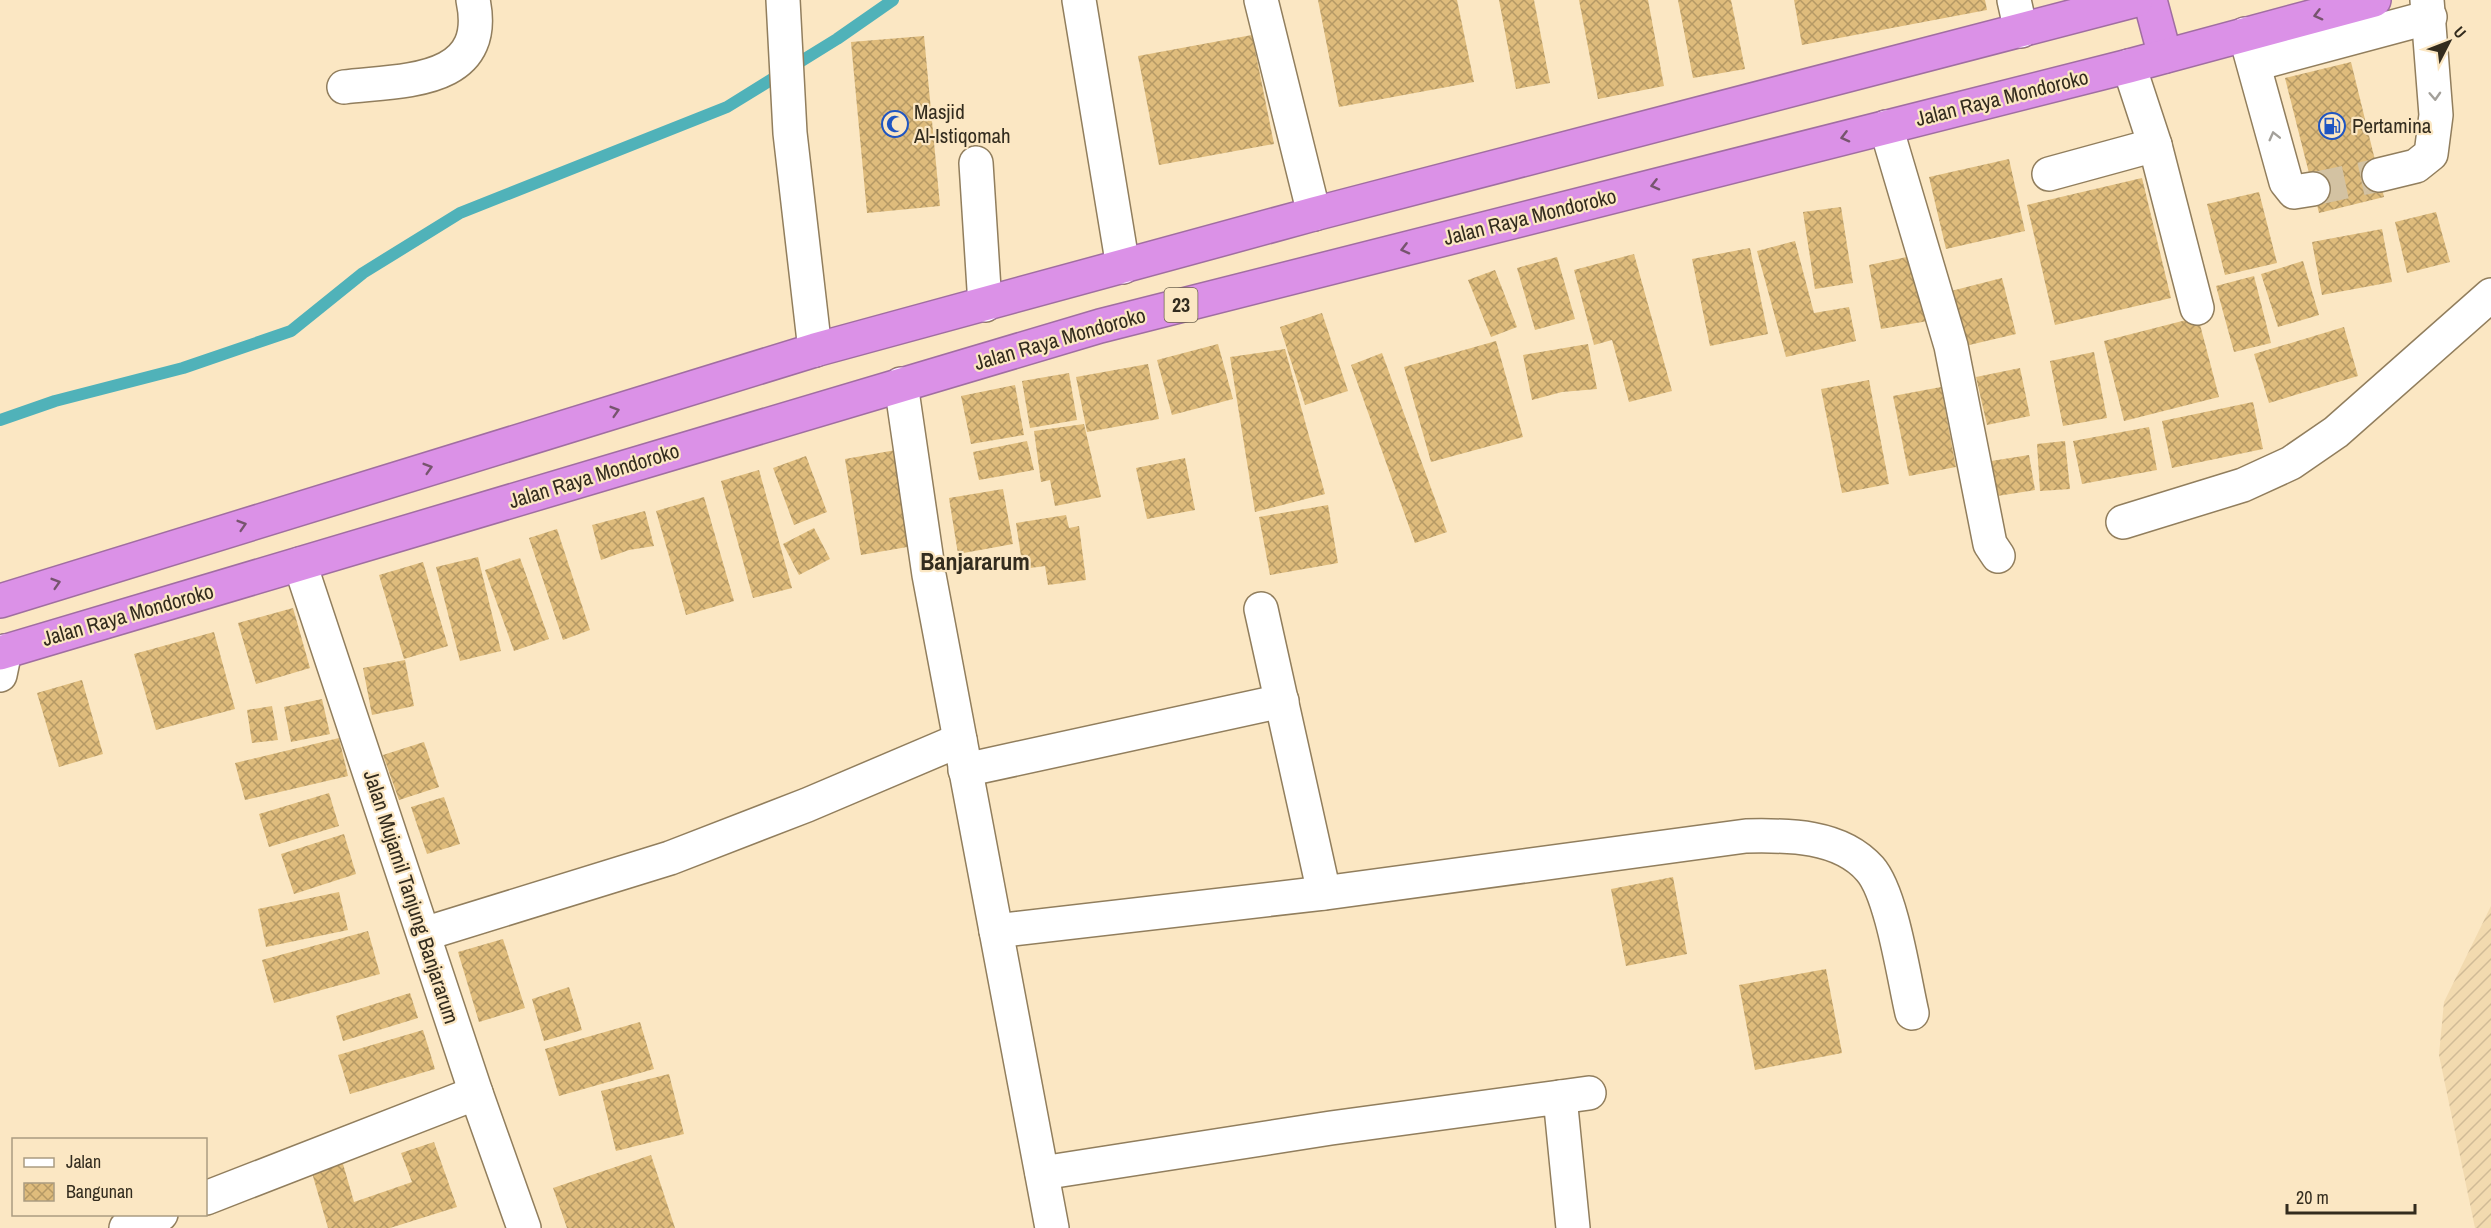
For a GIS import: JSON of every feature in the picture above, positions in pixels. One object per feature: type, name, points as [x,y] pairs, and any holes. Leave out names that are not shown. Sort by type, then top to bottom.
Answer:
[{"type":"highway","name":"23","points":[[0,601],[814,350],[1314,214],[2017,15],[2136,0]]},
{"type":"highway","points":[[2150,0],[2165,56]]},
{"type":"highway","name":"Jalan Raya Mondoroko","points":[[2,660],[300,564],[1100,326],[2165,56],[2250,49],[2374,0]]},
{"type":"street","points":[[1079,0],[1123,267]]},
{"type":"street","points":[[1260,0],[1314,214]]},
{"type":"street","points":[[344,87],[414,78],[443,72],[454,66],[466,57],[481,1]]},
{"type":"street","points":[[2313,189],[2294,192],[2286,182],[2250,49],[2429,8],[2436,115],[2431,154],[2415,166],[2379,175]]},
{"type":"street","points":[[784,12],[790,133],[814,350]]},
{"type":"street","points":[[2129,66],[2155,145],[2197,308]]},
{"type":"street","points":[[1886,127],[1951,346],[1990,544],[1998,556]]},
{"type":"street","points":[[2049,174],[2155,145]]},
{"type":"street","points":[[976,163],[985,305]]},
{"type":"street","points":[[2123,522],[2243,485],[2291,463],[2336,432],[2491,295]]},
{"type":"street","points":[[901,384],[929,575],[1052,1228]]},
{"type":"street","name":"Jalan Mujamil Tanjung Banjararum","points":[[300,564],[476,1093],[524,1228]]},
{"type":"street","points":[[1261,609],[1324,893]]},
{"type":"street","points":[[423,934],[670,858],[807,805],[963,755],[1282,701]]},
{"type":"street","points":[[996,931],[1324,893],[1746,836],[1782,835],[1814,840],[1846,850],[1871,870],[1885,898],[1912,1013]]},
{"type":"street","points":[[207,1198],[476,1093]]},
{"type":"street","points":[[1042,1173],[1331,1128],[1574,1095],[1573,1228]]},
{"type":"shaded area","points":[[2491,906],[2491,1228],[2475,1228],[2439,1055],[2444,1002]]},
{"type":"building","points":[[1318,0],[1457,0],[1474,82],[1339,107]]},
{"type":"building","points":[[1499,0],[1534,0],[1550,83],[1516,89]]},
{"type":"building","points":[[1579,0],[1648,0],[1664,86],[1598,99]]},
{"type":"building","points":[[1678,0],[1731,0],[1745,69],[1693,78]]},
{"type":"building","points":[[1794,0],[1985,0],[1987,10],[1802,45]]},
{"type":"building","points":[[1252,35],[1274,144],[1159,165],[1138,56]]},
{"type":"building","name":"Masjid Al-Istiqomah","points":[[924,36],[940,206],[867,213],[851,42]]},
{"type":"building","name":"Pertamina","points":[[2351,62],[2384,197],[2319,213],[2285,78]]},
{"type":"building","points":[[2009,159],[2025,231],[1946,249],[1929,177]]},
{"type":"building","points":[[2142,178],[2171,298],[2055,325],[2027,205]]},
{"type":"building","points":[[2259,192],[2277,263],[2225,275],[2207,204]]},
{"type":"building","points":[[1841,207],[1853,283],[1815,289],[1803,212]]},
{"type":"building","points":[[2436,212],[2450,262],[2407,273],[2395,222]]},
{"type":"building","points":[[2382,229],[2392,282],[2322,295],[2312,242]]},
{"type":"building","points":[[1795,241],[1814,313],[1849,307],[1856,341],[1786,357],[1757,251]]},
{"type":"building","points":[[1750,248],[1768,334],[1710,346],[1692,259]]},
{"type":"building","points":[[1634,254],[1672,391],[1629,402],[1612,340],[1594,345],[1574,270]]},
{"type":"building","points":[[1916,255],[1928,321],[1881,329],[1869,265]]},
{"type":"building","points":[[1557,257],[1575,319],[1535,330],[1517,268]]},
{"type":"building","points":[[2303,261],[2319,315],[2278,327],[2261,274]]},
{"type":"building","points":[[1495,270],[1517,327],[1491,337],[1468,280]]},
{"type":"building","points":[[2254,276],[2271,343],[2234,352],[2216,286]]},
{"type":"building","points":[[2002,278],[2016,334],[1965,346],[1951,291]]},
{"type":"building","points":[[1322,313],[1348,391],[1305,405],[1280,327]]},
{"type":"building","points":[[2198,317],[2219,397],[2124,421],[2104,341]]},
{"type":"building","points":[[2344,327],[2358,376],[2269,403],[2254,354]]},
{"type":"building","points":[[1496,341],[1523,437],[1431,462],[1404,367]]},
{"type":"building","points":[[1218,344],[1233,399],[1172,415],[1157,360]]},
{"type":"building","points":[[1588,344],[1597,389],[1562,392],[1532,400],[1523,355]]},
{"type":"building","points":[[1285,349],[1325,494],[1255,512],[1230,357]]},
{"type":"building","points":[[2094,352],[2107,418],[2063,426],[2050,361]]},
{"type":"building","points":[[1382,353],[1447,532],[1415,543],[1351,365]]},
{"type":"building","points":[[1148,364],[1159,419],[1087,432],[1076,377]]},
{"type":"building","points":[[2020,368],[2030,416],[1987,425],[1976,377]]},
{"type":"building","points":[[1069,373],[1077,420],[1030,428],[1022,381]]},
{"type":"building","points":[[1869,380],[1889,484],[1842,493],[1821,389]]},
{"type":"building","points":[[1015,385],[1024,435],[971,444],[961,396]]},
{"type":"building","points":[[1941,387],[1956,467],[1909,476],[1893,396]]},
{"type":"building","points":[[2253,402],[2263,449],[2172,468],[2162,421]]},
{"type":"building","points":[[1084,424],[1101,497],[1055,506],[1050,480],[1041,482],[1034,431]]},
{"type":"building","points":[[2149,427],[2157,470],[2082,484],[2073,441]]},
{"type":"building","points":[[1027,441],[1034,470],[979,480],[973,452]]},
{"type":"building","points":[[2065,441],[2070,489],[2040,491],[2037,444]]},
{"type":"building","points":[[896,450],[913,546],[861,555],[845,459]]},
{"type":"building","points":[[2029,455],[2035,490],[1991,497],[1985,462]]},
{"type":"building","points":[[806,456],[827,512],[794,525],[773,468]]},
{"type":"building","points":[[1185,458],[1195,510],[1147,519],[1136,468]]},
{"type":"building","points":[[759,470],[792,588],[753,598],[721,481]]},
{"type":"building","points":[[1003,489],[1013,544],[958,554],[949,498]]},
{"type":"building","points":[[704,497],[734,601],[686,615],[656,511]]},
{"type":"building","points":[[1328,505],[1338,563],[1270,575],[1259,517]]},
{"type":"building","points":[[645,511],[654,546],[629,550],[601,560],[592,525]]},
{"type":"building","points":[[1066,515],[1069,528],[1079,526],[1086,580],[1048,585],[1045,566],[1023,569],[1016,523]]},
{"type":"building","points":[[814,528],[830,559],[799,575],[783,544]]},
{"type":"building","points":[[557,529],[590,630],[563,640],[529,538]]},
{"type":"building","points":[[478,557],[501,651],[460,661],[436,567]]},
{"type":"building","points":[[520,558],[549,639],[514,651],[485,570]]},
{"type":"building","points":[[423,562],[448,646],[404,659],[379,575]]},
{"type":"building","points":[[293,608],[310,668],[256,684],[238,623]]},
{"type":"building","points":[[214,632],[235,709],[156,730],[134,654]]},
{"type":"building","points":[[405,660],[414,706],[372,715],[363,668]]},
{"type":"building","points":[[82,680],[103,754],[59,767],[37,693]]},
{"type":"building","points":[[322,699],[330,734],[291,742],[284,707]]},
{"type":"building","points":[[272,706],[278,740],[252,743],[247,710]]},
{"type":"building","points":[[339,738],[348,776],[245,800],[235,763]]},
{"type":"building","points":[[424,742],[439,787],[399,800],[383,755]]},
{"type":"building","points":[[329,793],[339,826],[269,847],[259,814]]},
{"type":"building","points":[[444,797],[460,844],[427,854],[411,807]]},
{"type":"building","points":[[344,834],[356,874],[294,894],[281,854]]},
{"type":"building","points":[[1673,877],[1687,954],[1626,966],[1611,889]]},
{"type":"building","points":[[339,892],[348,930],[266,947],[258,909]]},
{"type":"building","points":[[368,931],[380,974],[274,1003],[262,960]]},
{"type":"building","points":[[503,939],[525,1008],[479,1022],[458,952]]},
{"type":"building","points":[[1826,969],[1842,1053],[1755,1070],[1739,985]]},
{"type":"building","points":[[569,987],[582,1030],[544,1041],[532,999]]},
{"type":"building","points":[[410,993],[418,1018],[343,1041],[336,1016]]},
{"type":"building","points":[[640,1022],[654,1069],[559,1096],[545,1049]]},
{"type":"building","points":[[423,1030],[435,1069],[350,1094],[338,1055]]},
{"type":"building","points":[[669,1074],[684,1134],[616,1151],[601,1091]]},
{"type":"building","points":[[434,1142],[457,1207],[390,1228],[328,1228],[310,1166],[341,1157],[354,1202],[412,1182],[401,1153]]},
{"type":"building","points":[[651,1155],[675,1228],[567,1228],[553,1188]]},
{"type":"waterway","points":[[0,420],[55,401],[183,368],[291,331],[363,273],[460,213],[727,107],[837,39],[893,0]]},
{"type":"tunnel","points":[[2313,189],[2379,175]]},
{"type":"place","name":"Masjid Al-Istiqomah","points":[[895,124]]},
{"type":"place","name":"Pertamina","points":[[2332,126]]},
{"type":"district","name":"Banjararum","points":[[975,562]]}]
